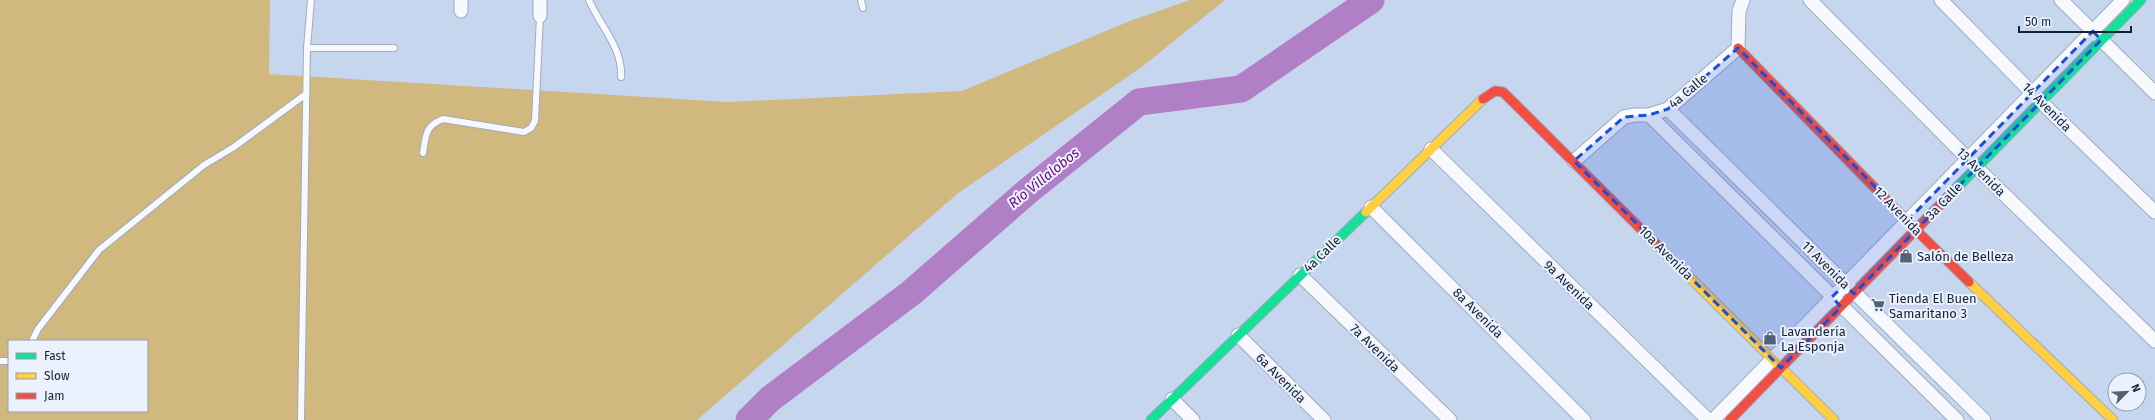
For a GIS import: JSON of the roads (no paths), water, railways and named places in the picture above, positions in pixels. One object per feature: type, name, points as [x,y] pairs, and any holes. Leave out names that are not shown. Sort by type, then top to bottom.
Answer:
[{"type":"street","points":[[540,0],[540,16]]},
{"type":"street","points":[[1738,48],[1739,11],[1742,0]]},
{"type":"street","name":"13 Avenida","points":[[1810,0],[1972,163],[2155,341]]},
{"type":"street","name":"14 Avenida","points":[[1941,0],[2037,97],[2155,212]]},
{"type":"street","points":[[2061,0],[2155,93]]},
{"type":"street","name":"3a Calle","points":[[2097,36],[2123,0]]},
{"type":"street","name":"3a Calle","points":[[1712,420],[1777,363],[2097,36],[2141,0]]},
{"type":"street","name":"4a Calle","points":[[1574,162],[1624,117],[1649,115],[1668,109],[1738,48]]},
{"type":"street","name":"12 Avenida","points":[[1738,48],[1912,225],[2113,420]]},
{"type":"street","name":"4a Calle","points":[[1151,420],[1487,95],[1495,91]]},
{"type":"street","name":"10a Avenida","points":[[1495,91],[1503,92],[1834,420]]},
{"type":"street","name":"11 Avenida","points":[[1668,109],[1984,420]]},
{"type":"street","name":"11 Avenida","points":[[1649,115],[1957,420]]},
{"type":"street","name":"9a Avenida","points":[[1431,149],[1708,420]]},
{"type":"street","name":"8a Avenida","points":[[1371,207],[1584,420]]},
{"type":"street","name":"7a Avenida","points":[[1300,275],[1450,420]]},
{"type":"street","name":"6a Avenida","points":[[1238,335],[1324,420]]},
{"type":"street","name":"3a Calle","points":[[1730,420],[1777,363]]},
{"type":"street","points":[[1172,399],[1193,420]]},
{"type":"lane","points":[[301,420],[307,48],[311,0]]},
{"type":"lane","points":[[589,0],[604,30],[617,48],[622,66],[621,77]]},
{"type":"lane","points":[[861,0],[863,8]]},
{"type":"lane","points":[[423,153],[426,132],[433,123],[443,119],[524,132],[531,128],[535,121],[540,16]]},
{"type":"lane","points":[[307,48],[394,48]]},
{"type":"lane","points":[[32,340],[38,329],[99,250],[204,164],[234,147],[306,94]]},
{"type":"waterway","name":"Río Villalobos","points":[[749,420],[770,399],[911,293],[1028,191],[1139,102],[1241,89],[1371,0]]},
{"type":"place","name":"Salón de Belleza","points":[[1906,256]]},
{"type":"place","name":"Tienda El Buen Samaritano 3","points":[[1878,305]]},
{"type":"place","name":"Lavandería La Esponja","points":[[1770,338]]}]
